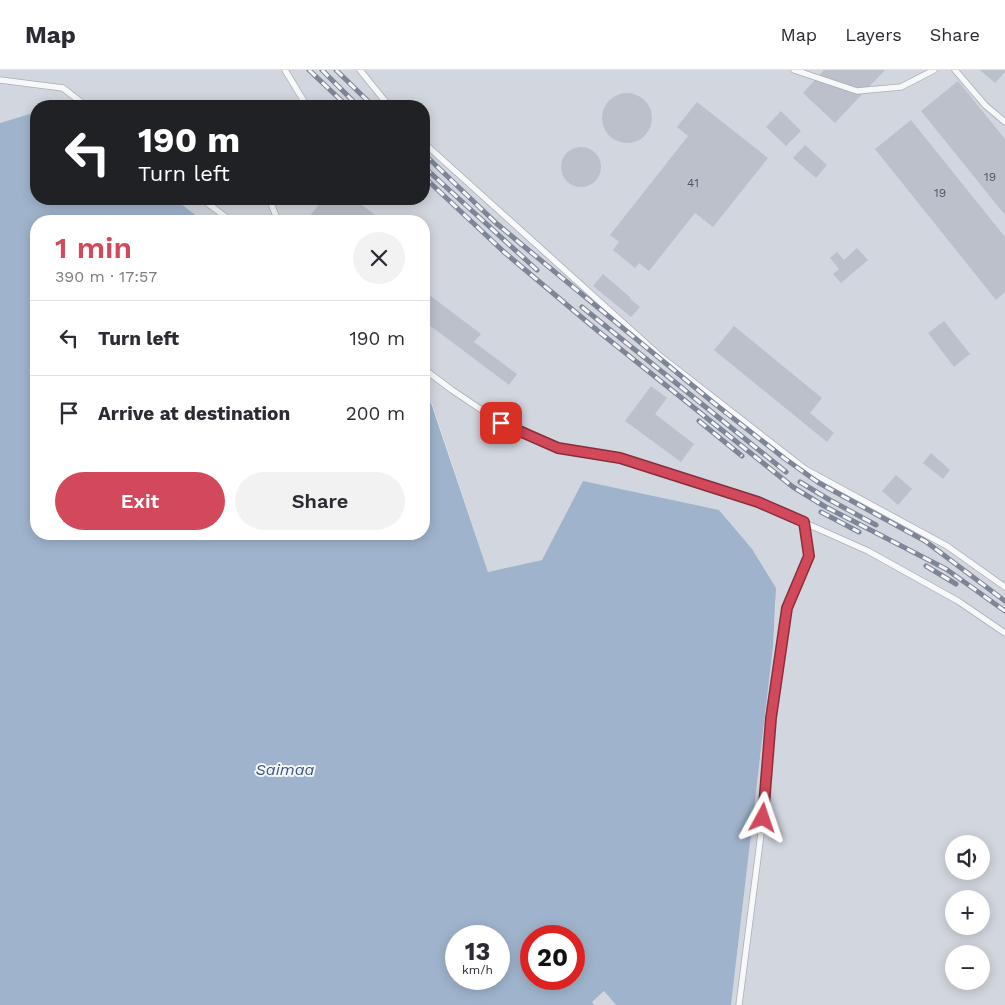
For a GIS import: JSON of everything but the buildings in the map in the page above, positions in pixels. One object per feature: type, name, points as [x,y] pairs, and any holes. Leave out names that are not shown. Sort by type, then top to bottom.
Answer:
[{"type":"lane","points":[[285,70],[303,100]]},
{"type":"lane","points":[[360,70],[385,100]]},
{"type":"lane","points":[[794,70],[857,91],[901,87],[934,70]]},
{"type":"lane","points":[[955,70],[985,105],[1005,122]]},
{"type":"lane","points":[[0,80],[64,88],[79,100]]},
{"type":"lane","points":[[430,148],[660,356],[805,468],[947,546],[1005,587]]},
{"type":"lane","points":[[210,205],[223,215]]},
{"type":"lane","points":[[430,374],[501,423],[558,448],[620,458],[758,502],[804,522],[868,551],[958,601],[1005,633]]},
{"type":"lane","points":[[739,1005],[763,818],[771,718],[787,608],[809,556],[804,522]]},
{"type":"shaded area","points":[[0,70],[1005,70],[1005,1005],[731,1005],[773,647],[776,599],[584,481],[542,560],[488,572],[430,402],[430,215],[195,215],[183,205],[430,205],[430,100],[30,100],[30,114],[0,123]]},
{"type":"shaded area","points":[[604,991],[616,1005],[594,1005],[591,1002]]},
{"type":"water","name":"Saimaa","points":[[30,114],[30,205],[183,205],[195,215],[30,215],[30,540],[430,540],[430,402],[488,572],[542,560],[583,481],[719,510],[752,549],[776,588],[773,647],[731,1005],[616,1005],[604,991],[592,1002],[594,1005],[0,1005],[0,123]]},
{"type":"railway","points":[[309,70],[341,100]]},
{"type":"railway","points":[[322,70],[352,100]]},
{"type":"railway","points":[[336,70],[367,100]]},
{"type":"railway","points":[[430,160],[496,223],[715,404],[784,458],[819,483],[925,541],[1005,601]]},
{"type":"railway","points":[[430,172],[537,270]]},
{"type":"railway","points":[[430,183],[504,252],[598,331],[793,487],[824,506],[946,569],[1005,611]]},
{"type":"railway","points":[[582,307],[786,472]]},
{"type":"railway","points":[[699,421],[742,456]]},
{"type":"railway","points":[[800,482],[876,525]]},
{"type":"railway","points":[[821,512],[859,532]]},
{"type":"railway","points":[[926,566],[956,584]]},
{"type":"route","points":[[501,423],[558,448],[620,458],[758,502],[804,522],[809,556],[787,608],[771,718],[763,818]]}]
